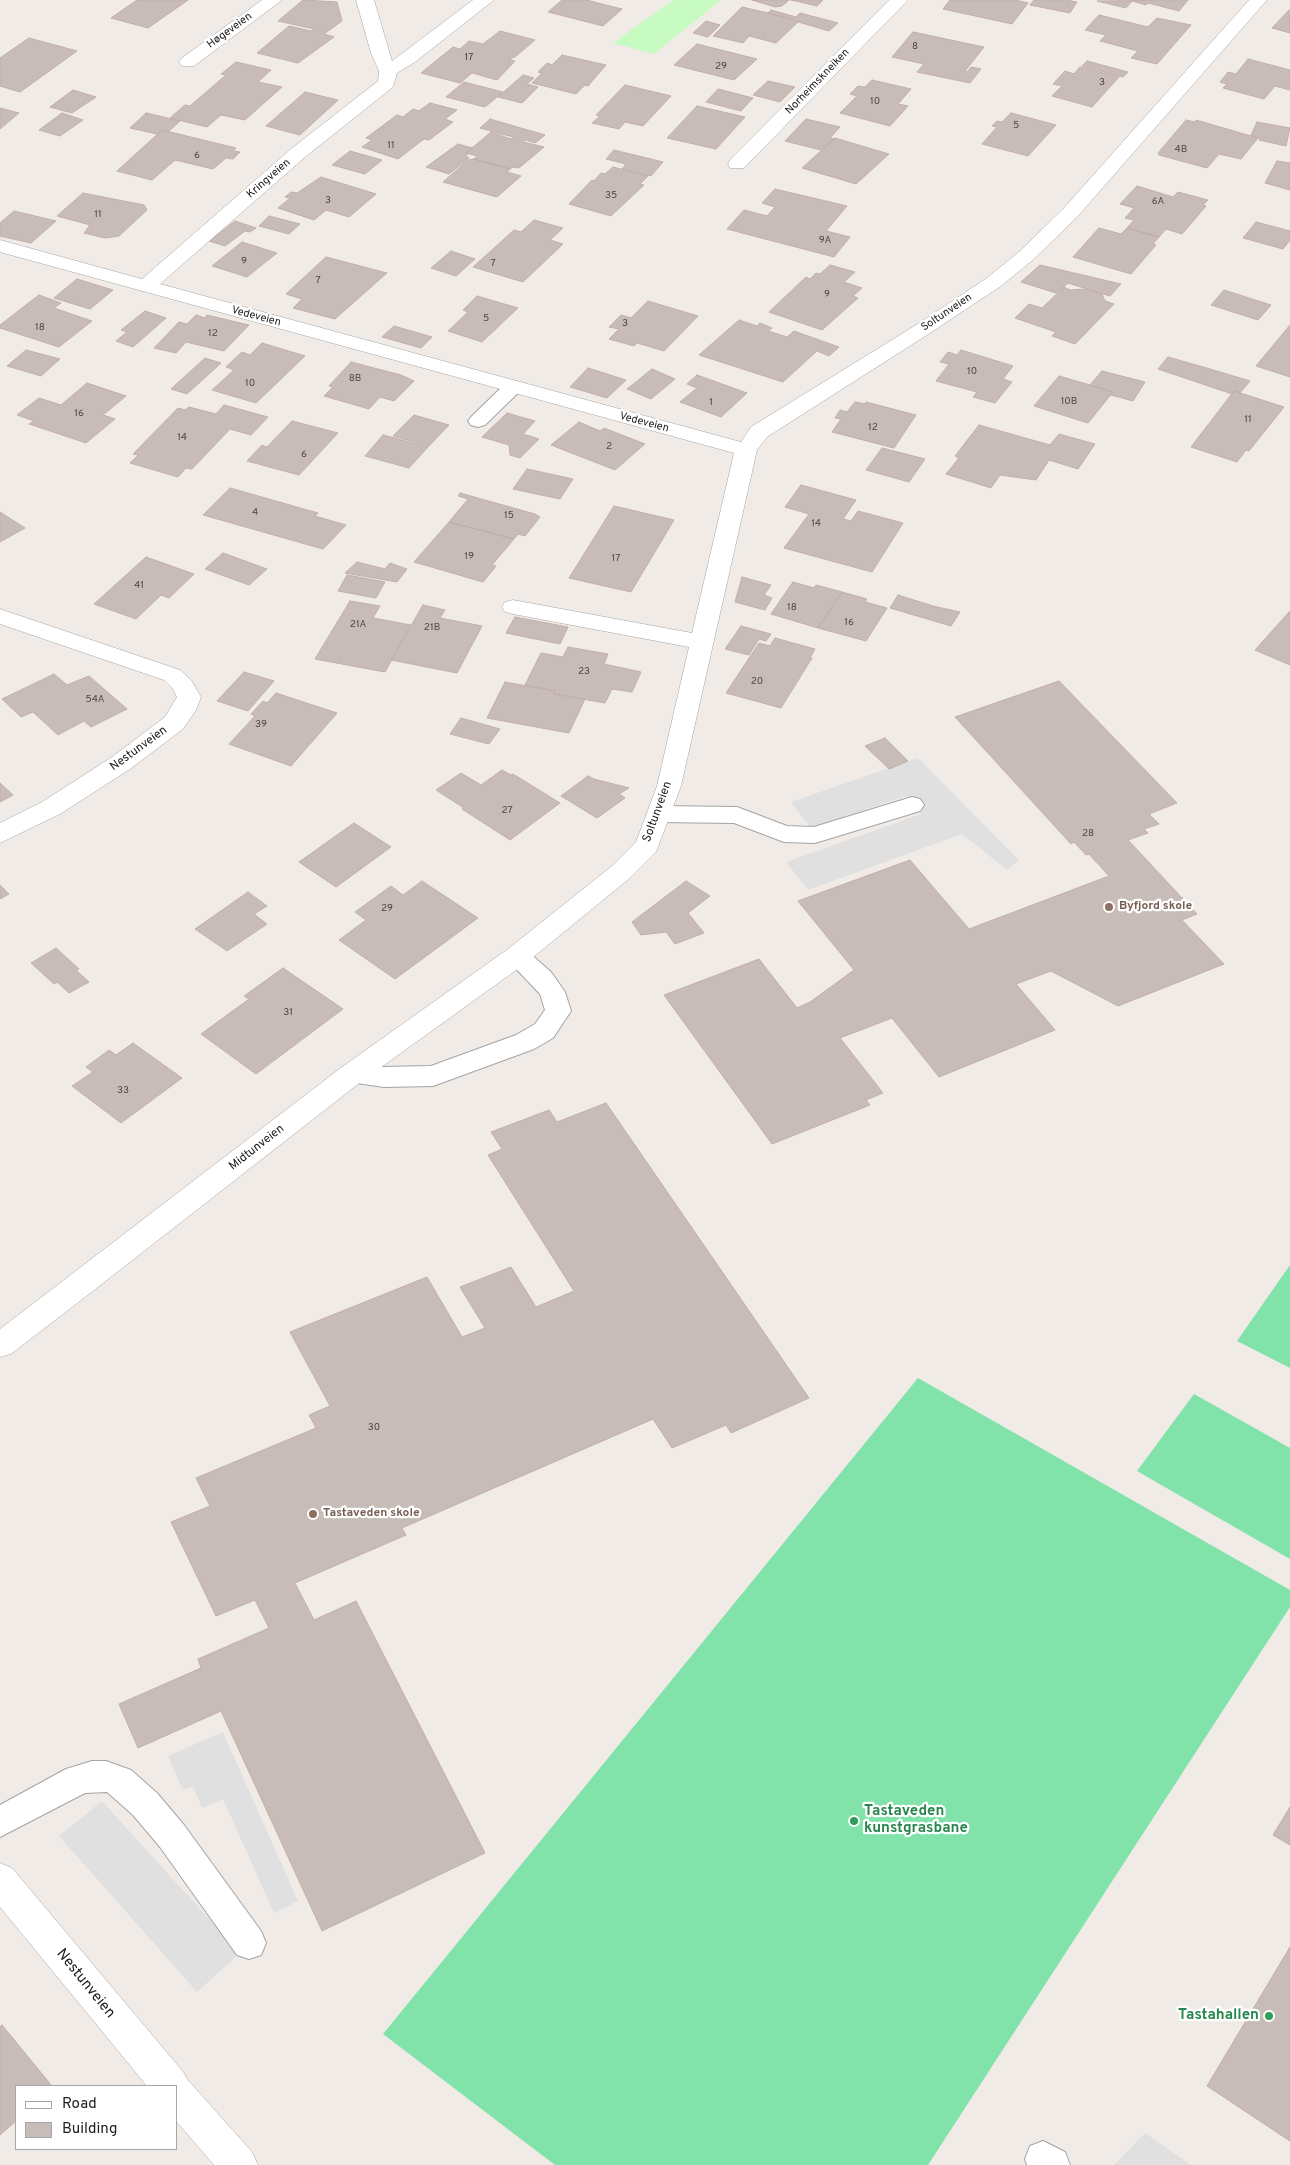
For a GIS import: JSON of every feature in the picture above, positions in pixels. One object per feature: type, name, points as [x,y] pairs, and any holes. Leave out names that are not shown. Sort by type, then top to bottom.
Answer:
[{"type":"street","name":"Høgeveien","points":[[188,62],[273,0]]},
{"type":"street","points":[[366,0],[380,52],[388,72]]},
{"type":"street","name":"Kringveien","points":[[145,286],[298,153],[387,83],[388,72],[409,58],[464,13],[485,0]]},
{"type":"street","name":"Norheimskneiken","points":[[737,164],[900,0]]},
{"type":"street","name":"Soltunveien","points":[[517,956],[621,872],[647,846],[669,786],[746,450],[759,432],[923,329],[994,282],[1027,255],[1071,212],[1258,0]]},
{"type":"street","name":"Vedeveien","points":[[0,246],[746,450]]},
{"type":"street","points":[[513,607],[701,642]]},
{"type":"street","name":"Nestunveien","points":[[0,616],[172,675],[182,685],[189,697],[184,710],[174,723],[121,763],[51,808],[0,834]]},
{"type":"street","name":"Midtunveien","points":[[0,1345],[80,1286],[352,1074],[517,956]]},
{"type":"street","name":"Nestunveien","points":[[0,1880],[169,2085]]},
{"type":"street","points":[[178,2095],[239,2165]]},
{"type":"lane","points":[[478,421],[513,387]]},
{"type":"lane","points":[[659,814],[737,815],[784,834],[815,836],[912,805]]},
{"type":"lane","points":[[352,1074],[384,1077],[433,1076],[525,1042],[544,1031],[558,1011],[552,992],[542,978],[517,956]]},
{"type":"lane","points":[[0,1822],[78,1780],[92,1776],[106,1776],[119,1781],[145,1804],[172,1836],[249,1943]]},
{"type":"green space","points":[[673,0],[721,0],[654,54],[613,43]]},
{"type":"green space","points":[[1290,1265],[1290,1368],[1237,1341]]},
{"type":"green space","name":"Tastaveden kunstgrasbane","points":[[918,1378],[1290,1590],[1290,1607],[928,2165],[555,2165],[383,2034]]},
{"type":"green space","points":[[1194,1394],[1290,1448],[1290,1559],[1137,1471]]},
{"type":"shaded area","points":[[918,758],[1019,860],[1007,870],[962,834],[808,890],[786,862],[921,814],[906,796],[811,828],[791,802]]},
{"type":"shaded area","points":[[223,1732],[298,1901],[274,1913],[223,1799],[202,1808],[193,1786],[183,1790],[168,1756]]},
{"type":"shaded area","points":[[102,1801],[240,1953],[197,1992],[59,1836]]},
{"type":"shaded area","points":[[1145,2133],[1191,2165],[1114,2165]]},
{"type":"building","points":[[137,0],[188,0],[148,28],[111,18]]},
{"type":"building","points":[[303,0],[337,2],[342,21],[324,34],[334,37],[298,63],[257,53],[289,26],[311,31],[314,29],[278,21]]},
{"type":"building","points":[[562,0],[586,0],[622,9],[603,26],[548,12]]},
{"type":"building","points":[[752,0],[789,0],[782,6],[775,7]]},
{"type":"building","points":[[791,0],[823,0],[817,6]]},
{"type":"building","points":[[950,0],[1015,0],[1028,3],[1012,24],[943,9]]},
{"type":"building","points":[[1034,0],[1077,2],[1070,13],[1030,5]]},
{"type":"building","points":[[1188,0],[1179,11],[1132,1],[1126,8],[1097,1]]},
{"type":"building","points":[[742,7],[799,21],[776,43],[749,36],[743,43],[713,36]]},
{"type":"building","points":[[771,10],[796,17],[800,13],[838,23],[829,31],[768,13]]},
{"type":"building","points":[[1289,10],[1290,33],[1272,28]]},
{"type":"building","points":[[1099,15],[1148,27],[1157,18],[1191,25],[1157,64],[1131,58],[1138,51],[1100,41],[1106,35],[1085,30]]},
{"type":"building","points":[[706,21],[720,25],[708,37],[693,33]]},
{"type":"building","points":[[500,31],[535,40],[515,57],[508,59],[515,61],[497,80],[472,73],[460,83],[421,73],[453,47],[460,49],[469,41],[483,44]]},
{"type":"building","points":[[913,32],[984,47],[965,71],[967,72],[971,67],[981,69],[970,83],[917,72],[924,64],[892,57]]},
{"type":"building","points":[[29,38],[77,51],[20,92],[0,86],[0,58]]},
{"type":"building","points":[[697,44],[757,59],[734,80],[674,65]]},
{"type":"building","points":[[562,55],[606,65],[588,86],[585,85],[576,94],[532,83],[542,73],[538,72],[547,63],[552,65]]},
{"type":"building","points":[[1248,59],[1290,70],[1290,90],[1275,86],[1264,99],[1223,88],[1227,84],[1220,82],[1228,72],[1236,74]]},
{"type":"building","points":[[1087,61],[1128,72],[1123,77],[1082,66]]},
{"type":"building","points":[[236,62],[271,70],[258,82],[282,87],[245,120],[221,115],[207,127],[170,118],[185,105],[190,106],[226,75],[221,74]]},
{"type":"building","points":[[1080,67],[1119,77],[1092,107],[1052,96],[1062,86],[1053,84],[1065,71],[1074,74]]},
{"type":"building","points":[[523,75],[534,78],[527,84],[538,87],[522,103],[498,97]]},
{"type":"building","points":[[872,80],[911,89],[898,104],[908,106],[890,126],[840,113],[857,96],[850,94],[858,86],[865,87]]},
{"type":"building","points":[[768,81],[795,87],[780,102],[753,95]]},
{"type":"building","points":[[464,82],[503,92],[485,107],[446,97]]},
{"type":"building","points":[[625,85],[671,96],[643,126],[625,122],[619,129],[592,123],[600,116],[596,115]]},
{"type":"building","points":[[718,89],[753,98],[741,111],[706,102]]},
{"type":"building","points":[[73,90],[96,97],[72,113],[50,107]]},
{"type":"building","points":[[305,92],[338,100],[300,135],[266,126]]},
{"type":"building","points":[[430,103],[457,110],[445,119],[453,122],[429,140],[424,139],[398,159],[362,147],[372,140],[366,138],[397,115],[403,117],[413,109],[419,111]]},
{"type":"building","points":[[697,106],[745,117],[716,149],[667,138]]},
{"type":"building","points":[[0,108],[19,113],[0,129]]},
{"type":"building","points":[[62,113],[83,120],[60,136],[39,130]]},
{"type":"building","points":[[146,113],[180,121],[168,132],[162,130],[157,134],[130,128]]},
{"type":"building","points":[[1011,113],[1056,125],[1028,156],[982,144],[997,127],[992,126],[997,121],[1002,122]]},
{"type":"building","points":[[490,119],[545,135],[535,143],[525,140],[523,142],[544,147],[519,168],[513,167],[510,169],[474,159],[477,156],[466,153],[491,132],[511,139],[513,137],[480,128]]},
{"type":"building","points":[[806,119],[840,127],[830,138],[834,139],[821,150],[785,141]]},
{"type":"building","points":[[1186,120],[1195,122],[1196,120],[1258,138],[1241,159],[1219,154],[1207,168],[1159,155],[1158,153]]},
{"type":"building","points":[[1257,122],[1290,128],[1286,146],[1259,140],[1260,138],[1251,135]]},
{"type":"building","points":[[162,130],[236,148],[233,151],[240,152],[233,159],[226,158],[213,169],[175,160],[152,180],[117,171]]},
{"type":"building","points":[[835,138],[889,154],[856,184],[802,168]]},
{"type":"building","points":[[458,144],[472,148],[465,156],[469,158],[449,174],[426,167]]},
{"type":"building","points":[[614,150],[663,162],[651,176],[622,169],[626,164],[606,159]]},
{"type":"building","points":[[350,151],[382,160],[365,174],[332,165]]},
{"type":"building","points":[[474,159],[510,169],[507,172],[521,176],[497,197],[443,182],[468,160]]},
{"type":"building","points":[[1277,161],[1290,163],[1290,190],[1265,183]]},
{"type":"building","points":[[613,167],[648,176],[640,184],[644,185],[611,216],[569,204],[592,180],[594,181],[601,173],[605,174]]},
{"type":"building","points":[[321,177],[376,194],[349,217],[326,210],[314,220],[278,208],[290,198],[285,197],[291,192],[297,193]]},
{"type":"building","points":[[1137,186],[1173,197],[1178,192],[1208,200],[1203,205],[1206,206],[1182,234],[1166,229],[1159,237],[1127,228],[1134,220],[1125,218],[1134,208],[1120,204]]},
{"type":"building","points":[[775,189],[847,206],[826,231],[850,237],[834,257],[727,229],[744,210],[767,216],[775,207],[762,203]]},
{"type":"building","points":[[83,193],[144,205],[147,210],[119,236],[105,238],[84,233],[90,225],[57,216]]},
{"type":"building","points":[[14,211],[56,221],[31,243],[0,236],[0,223]]},
{"type":"building","points":[[269,216],[300,224],[289,234],[259,226]]},
{"type":"building","points":[[534,220],[563,228],[550,240],[563,244],[523,282],[473,267],[514,230],[521,232]]},
{"type":"building","points":[[235,221],[256,228],[250,232],[245,231],[225,246],[209,241]]},
{"type":"building","points":[[1256,222],[1290,231],[1290,240],[1283,249],[1243,238]]},
{"type":"building","points":[[1099,228],[1121,234],[1127,228],[1159,237],[1153,244],[1156,245],[1131,274],[1073,257]]},
{"type":"building","points":[[242,242],[277,253],[247,277],[212,266]]},
{"type":"building","points":[[451,251],[475,259],[456,276],[431,268]]},
{"type":"building","points":[[326,257],[387,273],[335,319],[293,308],[302,299],[286,294]]},
{"type":"building","points":[[830,265],[855,272],[844,282],[862,288],[853,296],[858,298],[822,330],[769,312],[806,277],[810,279],[816,273],[820,274]]},
{"type":"building","points":[[1040,265],[1121,284],[1110,296],[1068,283],[1056,293],[1021,282]]},
{"type":"building","points":[[77,279],[113,290],[90,309],[54,298]]},
{"type":"building","points":[[1064,287],[1070,290],[1085,289],[1102,294],[1105,301],[1114,304],[1075,344],[1052,336],[1056,332],[1015,318],[1029,304],[1042,308]]},
{"type":"building","points":[[1224,290],[1271,305],[1258,320],[1211,305]]},
{"type":"building","points":[[39,295],[61,303],[54,308],[92,321],[59,347],[0,328],[0,325]]},
{"type":"building","points":[[477,296],[518,308],[482,342],[448,331],[468,312],[463,310]]},
{"type":"building","points":[[648,301],[698,316],[664,351],[637,343],[634,346],[609,339],[619,329],[609,327],[621,315],[631,318]]},
{"type":"building","points":[[145,311],[166,318],[133,347],[116,341],[127,332],[121,330]]},
{"type":"building","points":[[196,315],[205,318],[207,315],[249,325],[224,351],[186,342],[176,353],[154,348],[179,322],[187,324]]},
{"type":"building","points":[[739,320],[757,326],[760,323],[772,328],[768,331],[787,337],[794,331],[839,347],[829,356],[817,351],[783,382],[699,355]]},
{"type":"building","points":[[1290,325],[1290,377],[1256,366]]},
{"type":"building","points":[[394,326],[432,337],[421,348],[382,337]]},
{"type":"building","points":[[262,343],[305,356],[256,403],[212,390],[234,370],[226,367],[242,352],[250,355]]},
{"type":"building","points":[[26,350],[60,359],[41,376],[7,366]]},
{"type":"building","points":[[961,350],[1013,366],[1003,379],[1012,382],[995,403],[973,397],[977,392],[936,381],[949,364],[940,362],[948,352],[957,355]]},
{"type":"building","points":[[1168,357],[1250,381],[1240,393],[1234,391],[1232,394],[1158,369]]},
{"type":"building","points":[[205,358],[221,363],[187,394],[171,389]]},
{"type":"building","points":[[351,362],[401,375],[414,381],[394,401],[380,397],[369,409],[324,396],[333,387],[329,386]]},
{"type":"building","points":[[588,368],[626,380],[607,398],[570,387]]},
{"type":"building","points":[[652,369],[675,379],[651,399],[627,389]]},
{"type":"building","points":[[1102,371],[1145,382],[1133,401],[1111,395],[1113,392],[1090,385]]},
{"type":"building","points":[[697,375],[747,393],[721,417],[680,402],[697,388],[687,384]]},
{"type":"building","points":[[1059,376],[1113,392],[1088,423],[1034,406]]},
{"type":"building","points":[[87,383],[126,396],[103,415],[115,419],[86,443],[29,424],[34,421],[17,415],[39,398],[61,405]]},
{"type":"building","points":[[1234,391],[1284,407],[1249,451],[1246,450],[1237,462],[1191,447]]},
{"type":"building","points":[[855,402],[865,404],[866,402],[916,415],[894,448],[832,432],[841,419],[835,418],[840,410],[847,412]]},
{"type":"building","points":[[224,405],[268,417],[251,435],[230,429],[192,469],[186,468],[178,477],[130,463],[138,455],[133,454],[178,408],[185,410],[189,407],[216,414]]},
{"type":"building","points":[[507,413],[535,421],[523,434],[539,439],[520,458],[510,455],[509,445],[482,437]]},
{"type":"building","points":[[414,415],[449,425],[429,446],[393,436]]},
{"type":"building","points":[[292,421],[338,433],[299,475],[247,461],[262,445],[267,447]]},
{"type":"building","points":[[579,422],[600,431],[604,428],[645,444],[615,470],[551,445]]},
{"type":"building","points":[[979,425],[1050,445],[1059,434],[1095,444],[1078,469],[1049,460],[1036,480],[1000,475],[991,488],[946,474],[959,458],[955,456]]},
{"type":"building","points":[[383,435],[428,447],[409,468],[365,456]]},
{"type":"building","points":[[882,448],[925,459],[909,482],[866,470]]},
{"type":"building","points":[[527,469],[573,479],[560,499],[513,489]]},
{"type":"building","points":[[801,485],[856,500],[843,519],[851,521],[858,511],[903,523],[872,572],[784,548],[809,514],[785,507]]},
{"type":"building","points":[[230,488],[318,513],[315,516],[346,525],[323,549],[203,515]]},
{"type":"building","points":[[460,493],[540,517],[525,536],[518,534],[514,539],[449,522],[468,499],[458,496]]},
{"type":"building","points":[[614,506],[674,520],[631,592],[569,578]]},
{"type":"building","points":[[0,512],[25,528],[0,542]]},
{"type":"building","points":[[449,522],[514,539],[492,565],[496,566],[483,582],[414,562]]},
{"type":"building","points":[[223,553],[267,569],[249,585],[205,569]]},
{"type":"building","points":[[146,557],[194,574],[169,598],[161,595],[136,619],[94,604]]},
{"type":"building","points":[[357,562],[385,569],[390,563],[407,569],[397,582],[345,573]]},
{"type":"building","points":[[347,575],[385,582],[376,598],[338,591]]},
{"type":"building","points":[[742,577],[771,585],[764,595],[772,598],[765,610],[735,602]]},
{"type":"building","points":[[793,582],[814,588],[816,585],[842,592],[818,628],[771,614]]},
{"type":"building","points":[[842,592],[867,599],[865,602],[887,608],[866,641],[818,628]]},
{"type":"building","points":[[898,595],[960,612],[951,626],[890,608]]},
{"type":"building","points":[[350,601],[380,606],[373,618],[411,625],[385,672],[315,659]]},
{"type":"building","points":[[423,605],[445,610],[440,618],[482,626],[457,673],[391,660]]},
{"type":"building","points":[[1290,611],[1290,665],[1255,650]]},
{"type":"building","points":[[515,617],[568,627],[560,644],[506,633]]},
{"type":"building","points":[[741,626],[771,634],[766,641],[759,639],[749,655],[725,649]]},
{"type":"building","points":[[775,638],[815,649],[810,658],[812,658],[781,708],[726,693],[759,643],[770,646]]},
{"type":"building","points":[[568,647],[608,654],[604,664],[641,672],[632,692],[612,689],[605,703],[554,694],[555,691],[525,685],[541,653],[563,657]]},
{"type":"building","points":[[244,672],[274,681],[248,711],[217,701]]},
{"type":"building","points":[[54,674],[67,685],[89,676],[127,709],[91,727],[84,721],[58,735],[33,712],[21,717],[2,699]]},
{"type":"building","name":"Byfjord skole","points":[[1059,681],[1177,803],[1149,814],[1159,824],[1144,829],[1148,833],[1128,840],[1197,914],[1182,920],[1224,964],[1118,1006],[1051,971],[1016,984],[1055,1030],[939,1077],[892,1018],[840,1038],[883,1093],[866,1100],[870,1105],[772,1144],[664,995],[759,959],[797,1008],[810,1002],[854,970],[798,901],[910,860],[969,929],[1109,876],[1089,854],[1086,855],[1074,842],[1071,844],[955,717]]},
{"type":"building","points":[[505,682],[555,691],[554,694],[585,699],[569,733],[487,718]]},
{"type":"building","points":[[276,693],[337,713],[291,766],[229,744],[255,716],[251,714],[263,701],[267,703]]},
{"type":"building","points":[[461,718],[500,729],[489,744],[450,734]]},
{"type":"building","points":[[885,738],[908,761],[889,769],[865,746]]},
{"type":"building","points":[[502,770],[511,775],[513,774],[560,803],[510,840],[436,790],[461,773],[481,785]]},
{"type":"building","points":[[588,776],[629,788],[619,794],[625,798],[597,818],[561,796]]},
{"type":"building","points":[[0,783],[13,795],[0,802]]},
{"type":"building","points":[[354,823],[391,847],[336,887],[299,862]]},
{"type":"building","points":[[422,881],[478,918],[395,979],[339,940],[366,920],[355,912],[391,886],[403,895]]},
{"type":"building","points":[[686,881],[710,896],[688,913],[704,933],[675,944],[666,932],[641,935],[632,922]]},
{"type":"building","points":[[0,885],[9,894],[0,899]]},
{"type":"building","points":[[248,892],[267,906],[254,914],[267,924],[227,951],[195,929]]},
{"type":"building","points":[[56,948],[79,969],[76,970],[89,982],[69,993],[57,982],[54,984],[31,963]]},
{"type":"building","points":[[283,968],[343,1009],[256,1074],[201,1034],[249,999],[244,996]]},
{"type":"building","points":[[133,1043],[182,1078],[121,1123],[72,1086],[93,1072],[86,1067],[109,1050],[116,1055]]},
{"type":"building","name":"Tastaveden skole","points":[[606,1103],[809,1398],[731,1433],[726,1425],[672,1448],[653,1419],[402,1528],[406,1535],[295,1583],[314,1620],[356,1601],[485,1853],[322,1931],[221,1711],[138,1748],[119,1704],[201,1668],[198,1659],[269,1628],[255,1600],[216,1616],[171,1522],[210,1506],[196,1478],[316,1428],[309,1415],[330,1406],[290,1332],[427,1277],[462,1337],[485,1328],[460,1287],[511,1267],[536,1307],[574,1291],[488,1155],[502,1149],[491,1132],[549,1110],[557,1122]]},
{"type":"building","points":[[1290,1807],[1290,1845],[1273,1835]]},
{"type":"building","name":"Tastahallen","points":[[1290,1947],[1290,2141],[1207,2086]]},
{"type":"building","points":[[2,2025],[51,2085],[15,2085],[15,2122],[0,2135],[0,2027]]},
{"type":"place","name":"Byfjord skole","points":[[1109,907]]},
{"type":"place","name":"Tastaveden skole","points":[[313,1514]]},
{"type":"place","name":"Tastaveden kunstgrasbane","points":[[854,1821]]},
{"type":"place","name":"Tastahallen","points":[[1269,2016]]}]
